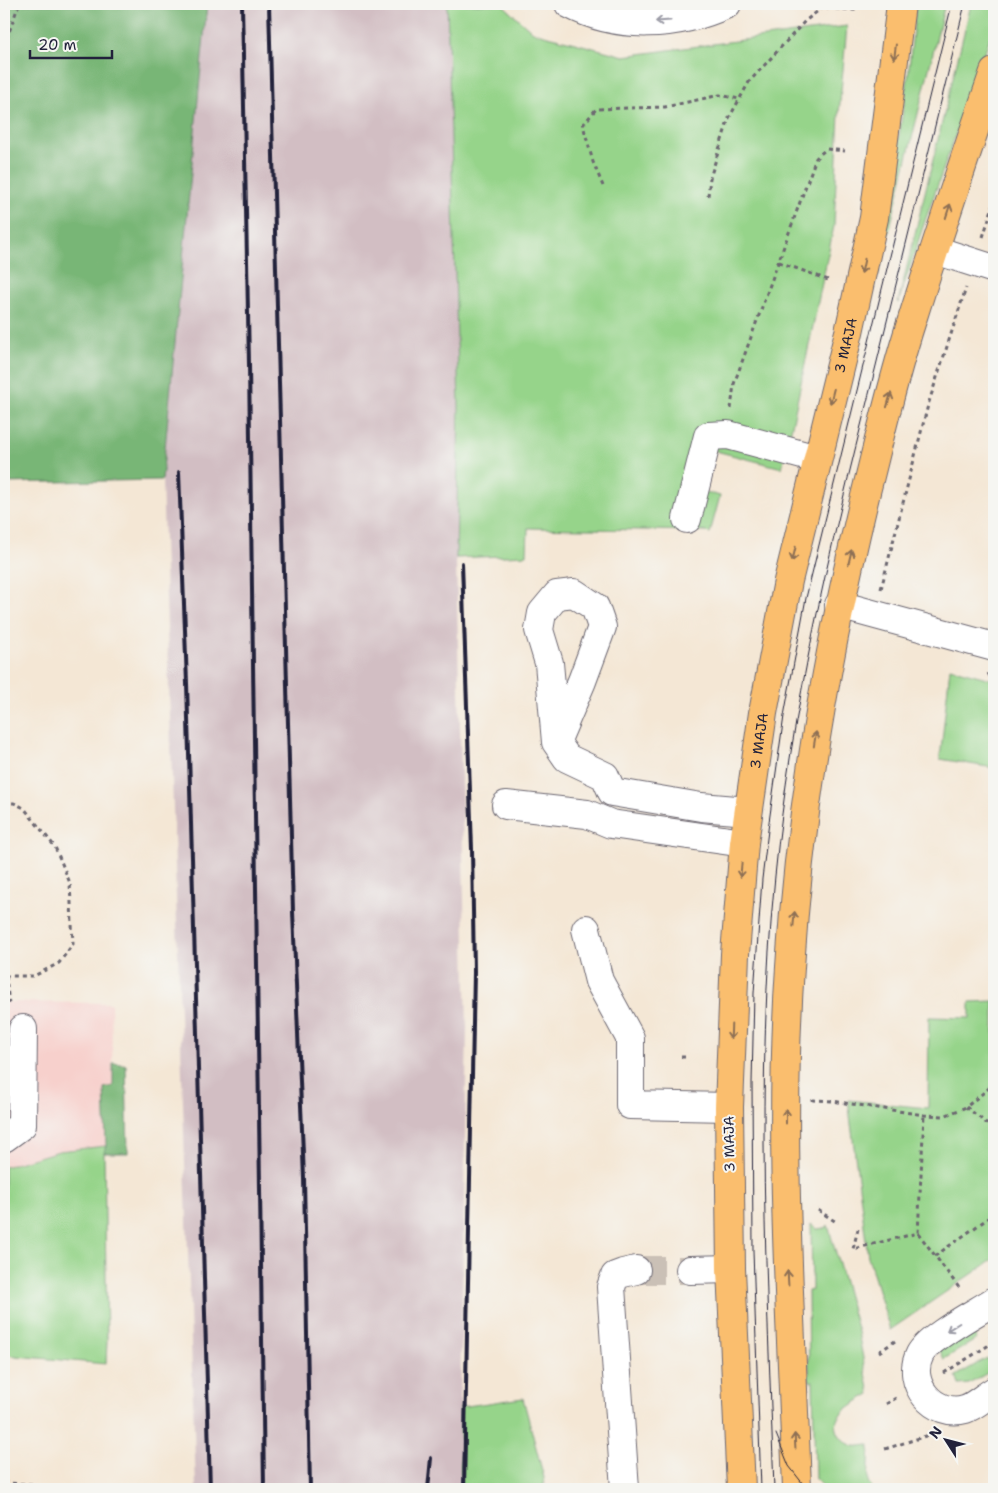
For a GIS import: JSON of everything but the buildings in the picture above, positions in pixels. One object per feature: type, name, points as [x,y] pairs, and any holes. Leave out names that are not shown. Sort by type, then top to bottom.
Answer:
[{"type":"main road","name":"3 MAJA","points":[[741,1489],[731,1269],[729,1107],[735,954],[744,842],[763,713],[788,581],[874,218],[901,4]]},
{"type":"main road","points":[[797,1489],[787,1265],[786,1120],[790,967],[808,787],[839,605],[887,407],[911,321],[994,72]]},
{"type":"street","points":[[570,5],[617,20],[639,22],[686,18],[711,11],[726,4]]},
{"type":"street","points":[[935,250],[984,266]]},
{"type":"street","points":[[687,518],[708,436],[728,435],[817,459]]},
{"type":"street","points":[[839,605],[994,647]]},
{"type":"street","points":[[556,742],[567,758],[605,776],[612,792],[701,807],[748,811]]},
{"type":"street","points":[[506,805],[587,814],[611,824],[744,842]]},
{"type":"street","points":[[586,929],[599,981],[630,1038],[630,1105],[729,1107]]},
{"type":"street","points":[[4,1138],[22,1125],[23,1029]]},
{"type":"street","points":[[690,1270],[731,1269]]},
{"type":"street","points":[[625,1489],[611,1286],[615,1276],[623,1272],[636,1270]]},
{"type":"street","points":[[994,1301],[928,1343],[920,1355],[916,1372],[918,1385],[924,1396],[942,1408],[953,1410],[965,1409],[994,1391]]},
{"type":"path","points":[[4,46],[19,4]]},
{"type":"path","points":[[708,196],[710,178],[729,118],[748,82],[805,21],[822,8],[856,10]]},
{"type":"path","points":[[603,186],[593,162],[583,125],[596,109],[664,107],[720,95],[739,99]]},
{"type":"path","points":[[734,384],[816,158],[826,149],[844,151]]},
{"type":"path","points":[[879,597],[928,405],[984,266],[994,203]]},
{"type":"path","points":[[779,262],[831,281]]},
{"type":"path","points":[[4,803],[14,803],[24,808],[55,847],[70,883],[73,944],[60,963],[34,976],[4,976]]},
{"type":"path","points":[[682,1057],[689,1058]]},
{"type":"path","points":[[813,1100],[944,1116],[966,1107],[994,1084]]},
{"type":"path","points":[[966,1107],[994,1130]]},
{"type":"path","points":[[924,1115],[918,1233],[964,1293]]},
{"type":"path","points":[[818,1210],[836,1222]]},
{"type":"path","points":[[936,1256],[994,1214]]},
{"type":"path","points":[[858,1228],[853,1249],[918,1233]]},
{"type":"path","points":[[944,1373],[994,1342]]},
{"type":"path","points":[[4,1482],[31,1484],[37,1489]]},
{"type":"shaded area","points":[[207,4],[447,4],[459,406],[456,558],[467,1028],[460,1407],[461,1489],[196,1489],[162,480]]},
{"type":"shaded area","points":[[4,1002],[111,1003],[113,1086],[104,1088],[106,1146],[59,1151],[4,1167]]},
{"type":"green space","points":[[4,4],[207,4],[162,480],[4,483]]},
{"type":"green space","points":[[447,4],[502,4],[533,32],[624,56],[847,26],[839,113],[834,226],[782,468],[712,450],[702,491],[720,496],[710,533],[701,531],[528,528],[527,555],[456,558],[459,406]]},
{"type":"green space","points":[[916,4],[945,4],[878,276],[908,77]]},
{"type":"green space","points":[[971,4],[994,4],[994,26],[898,303]]},
{"type":"green space","points":[[950,668],[994,680],[994,768],[940,759]]},
{"type":"green space","points":[[994,1001],[994,1259],[890,1330],[868,1257],[848,1100],[928,1108],[929,1017],[970,1018],[970,1002]]},
{"type":"green space","points":[[113,1063],[126,1065],[128,1153],[104,1153],[106,1146],[104,1088],[113,1086]]},
{"type":"green space","points":[[106,1146],[104,1154],[106,1364],[4,1355],[4,1167],[59,1151]]},
{"type":"green space","points":[[811,1224],[817,1229],[826,1228],[828,1225],[858,1332],[870,1394],[850,1406],[840,1415],[837,1419],[837,1429],[841,1437],[849,1444],[856,1446],[870,1445],[868,1483],[873,1489],[825,1489],[815,1479],[813,1381],[809,1381],[808,1291],[812,1290]]},
{"type":"green space","points":[[971,1328],[977,1339],[944,1359],[938,1347]]},
{"type":"green space","points":[[987,1358],[994,1369],[969,1384],[959,1385],[956,1376]]},
{"type":"green space","points":[[523,1398],[544,1478],[544,1489],[461,1489],[460,1407]]},
{"type":"tunnel","points":[[636,1270],[690,1270]]},
{"type":"tram line","points":[[761,1489],[753,1251],[752,1083],[754,993],[762,879],[769,822],[784,716],[806,598],[952,4]]},
{"type":"tram line","points":[[774,1489],[766,1260],[764,1105],[769,952],[782,814],[802,691],[827,568],[965,4]]},
{"type":"tram line","points":[[776,1434],[789,1466],[807,1489]]},
{"type":"railway","points":[[242,4],[249,364],[264,1489]]},
{"type":"railway","points":[[269,4],[293,912],[304,1178],[310,1489]]},
{"type":"railway","points":[[179,472],[187,683],[210,1489]]},
{"type":"railway","points":[[462,563],[472,849],[474,972],[464,1489]]},
{"type":"railway","points":[[428,1489],[431,1458]]}]
